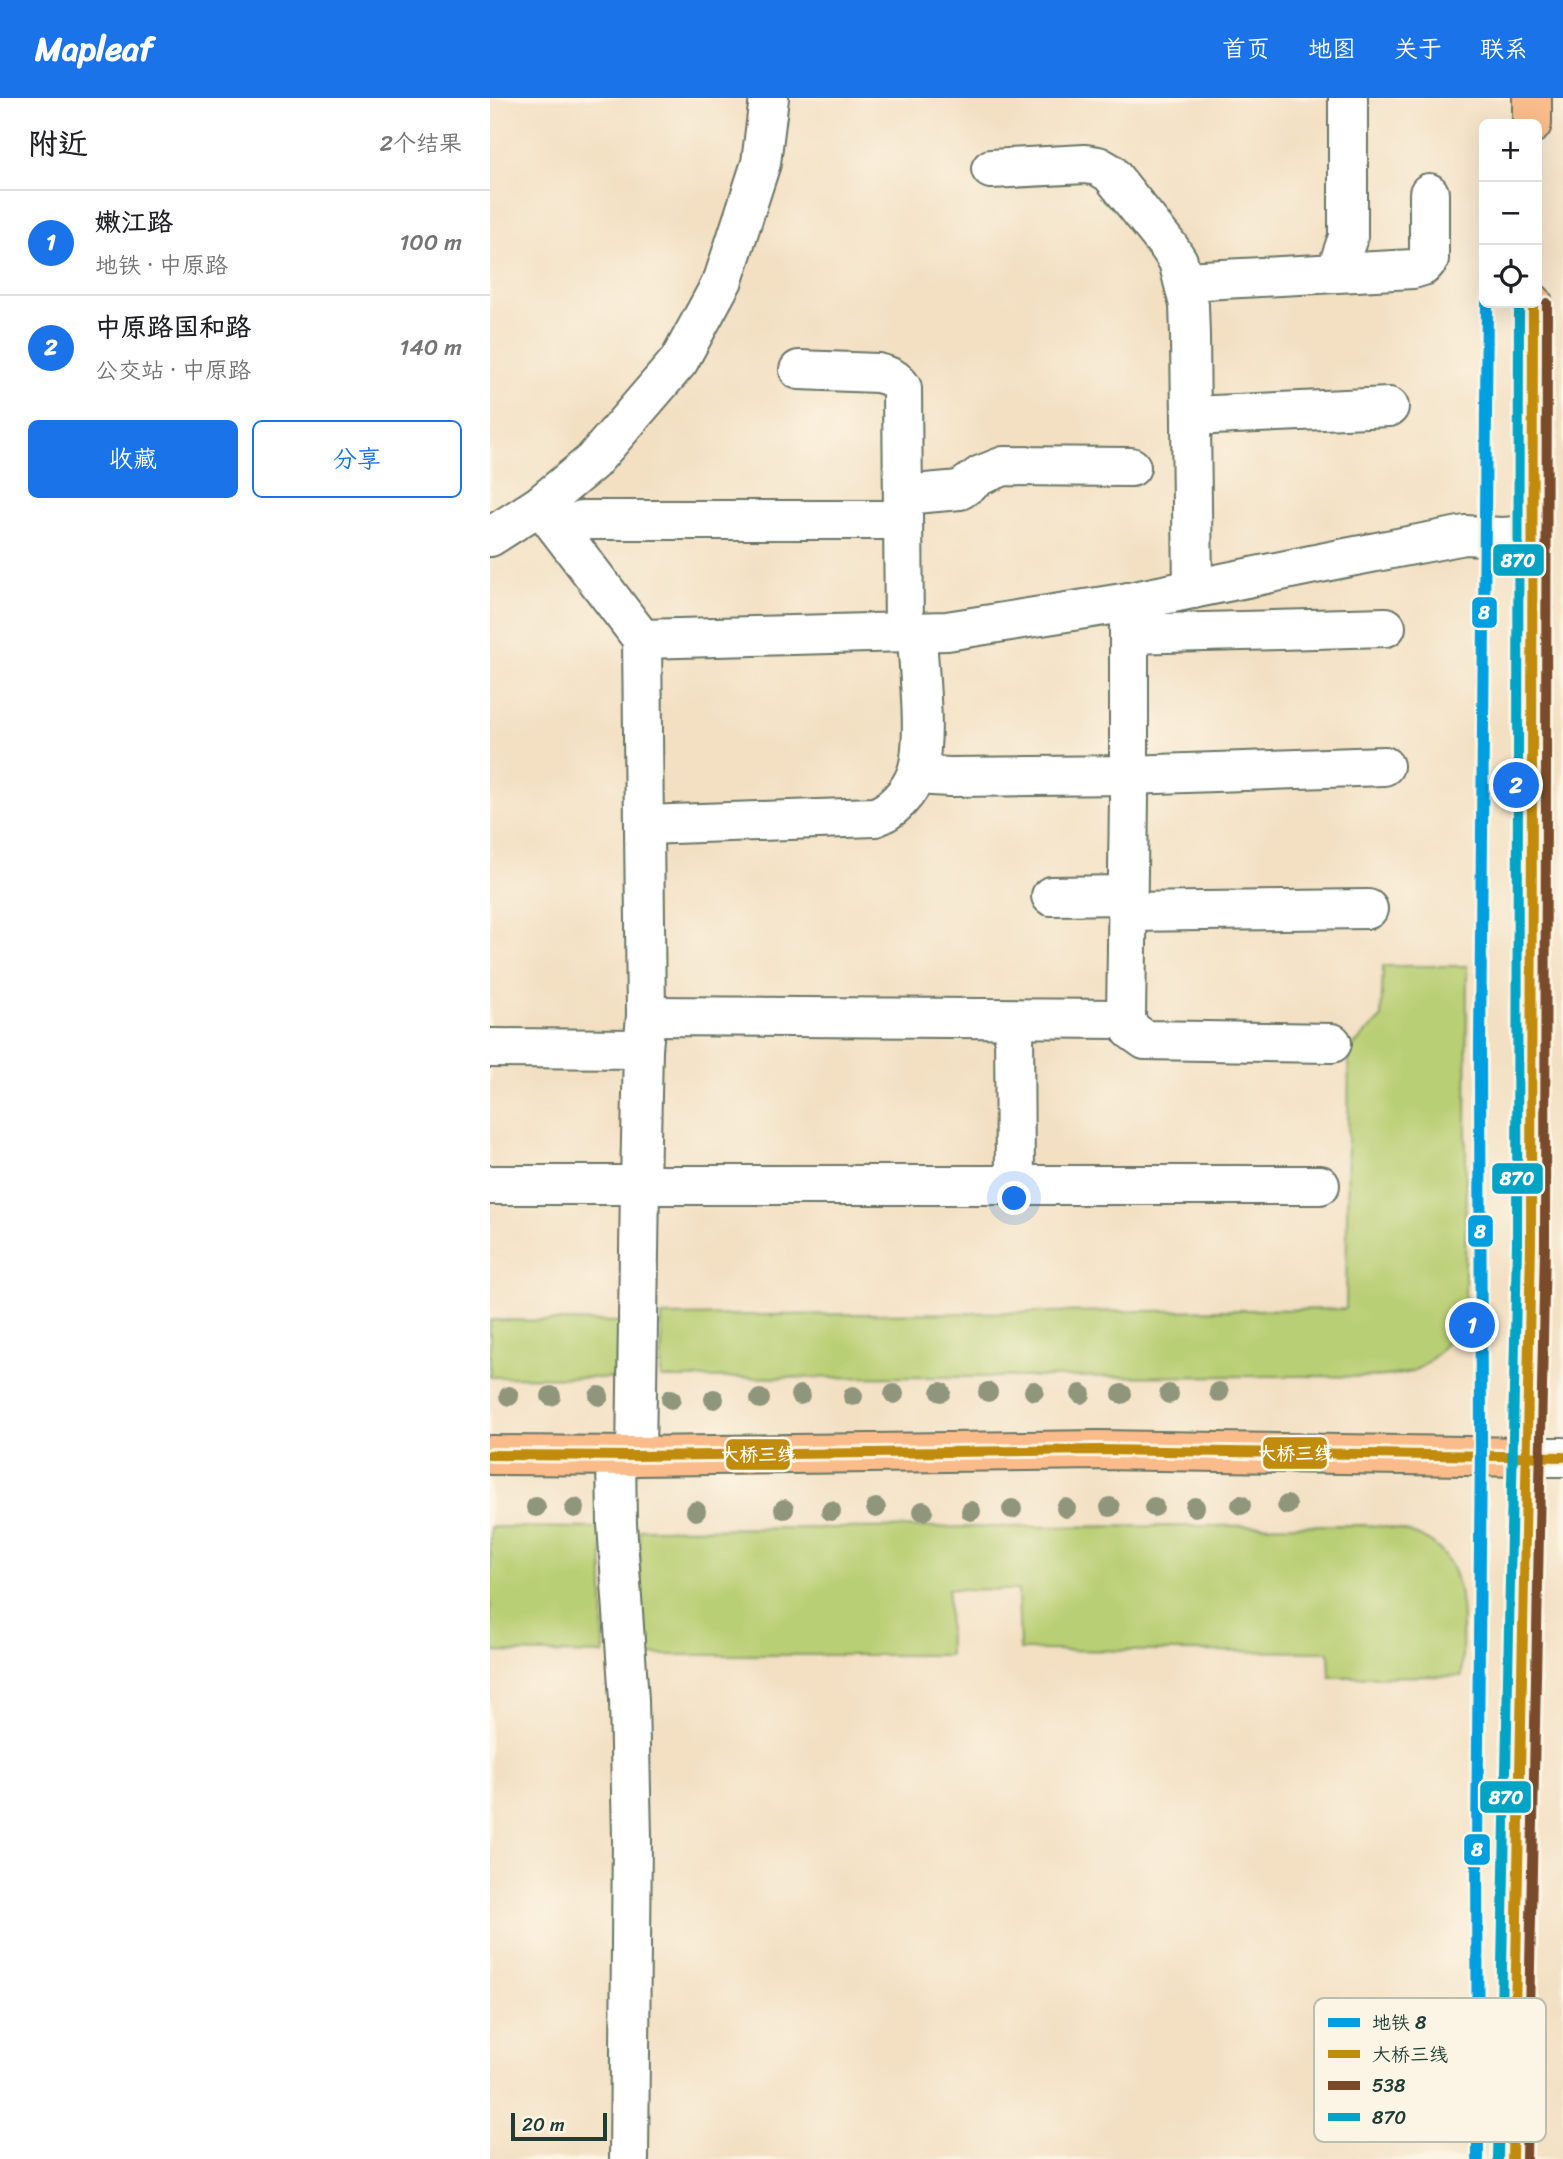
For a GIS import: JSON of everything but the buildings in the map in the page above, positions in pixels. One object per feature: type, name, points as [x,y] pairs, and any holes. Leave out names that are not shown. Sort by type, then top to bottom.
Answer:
[{"type":"main road","points":[[1532,98],[1532,119]]},
{"type":"main road","points":[[1520,1998],[1545,1457],[1531,1244],[1533,308]]},
{"type":"main road","points":[[490,1455],[626,1456],[1099,1450],[1545,1457]]},
{"type":"lane","points":[[549,516],[679,361],[706,313],[723,280],[761,163],[769,98]]},
{"type":"lane","points":[[1336,272],[1348,237],[1348,98]]},
{"type":"lane","points":[[991,169],[1085,164],[1098,166],[1110,173],[1178,261],[1189,305],[1190,326],[1193,589]]},
{"type":"lane","points":[[1184,281],[1413,269],[1423,266],[1429,258],[1429,193]]},
{"type":"lane","points":[[644,825],[875,817],[894,806],[916,775],[921,749],[903,508],[904,394],[898,381],[878,373],[799,370]]},
{"type":"lane","points":[[1191,416],[1389,408]]},
{"type":"lane","points":[[490,537],[549,516],[582,520],[903,508],[960,491],[981,475],[1004,466],[1132,467]]},
{"type":"lane","points":[[549,516],[642,639],[645,1033],[626,1456],[617,1524],[630,1727],[632,1837],[629,2159]]},
{"type":"lane","points":[[1129,618],[1193,589],[1465,535],[1533,535]]},
{"type":"lane","points":[[642,639],[911,633],[1129,618],[1386,627]]},
{"type":"lane","points":[[1129,618],[1126,1019],[1130,1030],[1145,1040],[1332,1043]]},
{"type":"lane","points":[[916,775],[1129,775],[1384,766]]},
{"type":"lane","points":[[1051,897],[1127,904],[1368,909]]},
{"type":"lane","points":[[490,1048],[645,1033],[1014,1019],[1126,1019]]},
{"type":"lane","points":[[1014,1019],[1015,1185]]},
{"type":"lane","points":[[490,1185],[1320,1185]]},
{"type":"green space","points":[[1383,966],[1467,966],[1465,1308],[1445,1344],[1422,1366],[1403,1374],[1360,1377],[661,1378],[662,1316],[1346,1309],[1349,1050],[1381,1018]]},
{"type":"green space","points":[[490,1320],[622,1322],[623,1378],[490,1377]]},
{"type":"green space","points":[[1364,1525],[1399,1529],[1425,1539],[1442,1553],[1454,1571],[1462,1618],[1462,1676],[1330,1677],[1329,1652],[1020,1650],[1018,1590],[948,1589],[949,1655],[641,1655],[639,1529]]},
{"type":"green space","points":[[490,1527],[602,1528],[604,1654],[490,1652]]},
{"type":"metro line","name":"8","points":[[1477,1998],[1480,1046],[1487,308]]},
{"type":"metro line","name":"8","points":[[1478,2142],[1478,2159]]},
{"type":"transit line","name":"538","points":[[1529,1998],[1545,1244],[1547,303]]},
{"type":"transit line","name":"870","points":[[1501,1998],[1517,1244],[1519,308]]},
{"type":"transit line","name":"大桥三线","points":[[1515,1998],[1531,1244],[1533,308]]},
{"type":"transit line","name":"大桥三线","points":[[490,1455],[636,1456],[1099,1450],[1563,1457]]},
{"type":"transit line","name":"870","points":[[1498,2142],[1498,2159]]},
{"type":"transit line","name":"大桥三线","points":[[1512,2142],[1512,2159]]},
{"type":"transit line","name":"538","points":[[1526,2142],[1526,2159]]},
{"type":"place","name":"中原路国和路","points":[[1516,785]]},
{"type":"place","name":"嫩江路","points":[[1472,1325]]}]
